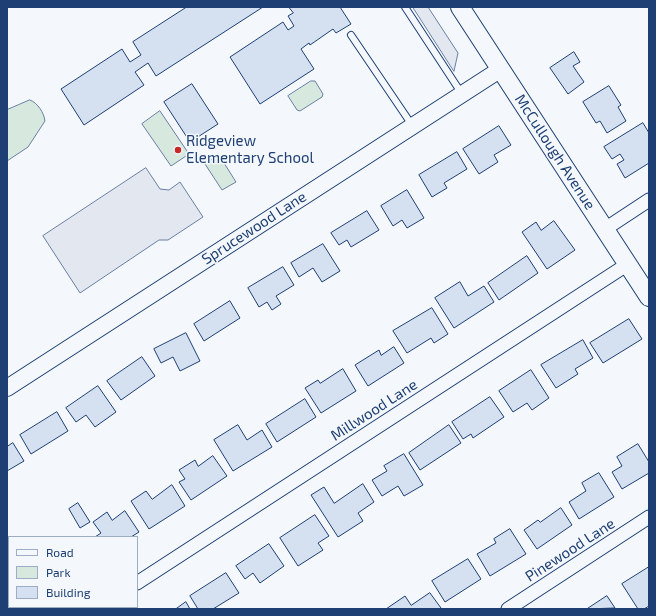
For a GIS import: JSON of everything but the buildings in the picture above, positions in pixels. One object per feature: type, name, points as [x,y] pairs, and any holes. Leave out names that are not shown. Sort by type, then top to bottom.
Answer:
[{"type":"main road","name":"McCullough Avenue","points":[[460,7],[649,297]]},
{"type":"street","name":"Sprucewood Lane","points":[[7,388],[501,69]]},
{"type":"street","points":[[605,229],[649,200]]},
{"type":"street","name":"Millwood Lane","points":[[138,582],[628,264]]},
{"type":"street","name":"Pinewood Lane","points":[[508,609],[649,517]]},
{"type":"lane","points":[[405,7],[462,94]]},
{"type":"lane","points":[[351,35],[413,126]]},
{"type":"green space","points":[[311,81],[315,81],[323,94],[322,97],[300,111],[297,110],[288,96]]},
{"type":"green space","points":[[30,100],[36,103],[45,121],[28,147],[7,161],[7,110]]},
{"type":"green space","points":[[160,111],[189,154],[171,166],[142,124]]},
{"type":"green space","points":[[219,155],[236,182],[222,190],[205,164]]},
{"type":"shaded area","points":[[413,7],[428,7],[458,53],[454,71]]},
{"type":"shaded area","points":[[146,168],[160,189],[169,190],[180,182],[203,217],[168,240],[159,240],[80,293],[43,236]]},
{"type":"place","name":"Ridgeview Elementary School","points":[[178,150]]}]
